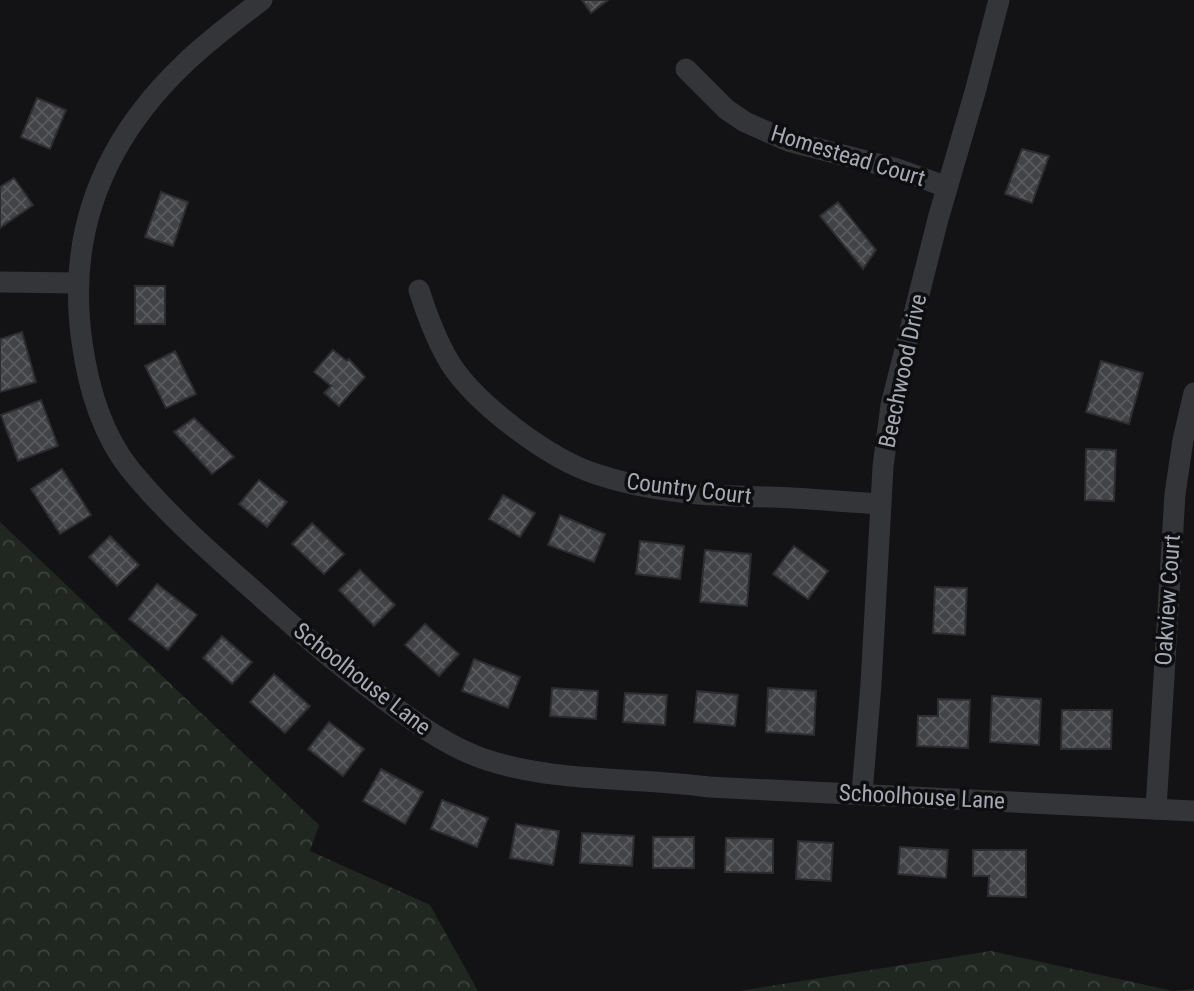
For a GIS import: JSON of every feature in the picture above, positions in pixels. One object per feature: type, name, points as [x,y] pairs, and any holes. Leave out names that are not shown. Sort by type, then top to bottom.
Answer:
[{"type":"street","name":"Schoolhouse Lane","points":[[262,0],[234,9],[146,104],[130,128],[115,152],[92,202],[82,241],[78,283],[80,331],[94,400],[114,445],[129,467],[187,532],[234,575],[351,674],[435,736],[487,760],[591,778],[663,781],[749,790],[862,793],[1194,811]]},
{"type":"street","name":"Beechwood Drive","points":[[862,793],[883,467],[891,405],[999,0]]},
{"type":"street","name":"Homestead Court","points":[[686,69],[726,109],[755,127],[788,141],[858,158],[947,187]]},
{"type":"street","points":[[0,282],[78,283]]},
{"type":"street","name":"Country Court","points":[[419,290],[440,345],[452,366],[484,402],[524,434],[593,474],[646,488],[712,495],[881,504]]},
{"type":"street","name":"Oakview Court","points":[[1156,809],[1175,494],[1183,440],[1194,393]]},
{"type":"green space","points":[[0,522],[319,825],[310,851],[430,905],[478,991],[0,991]]},
{"type":"green space","points":[[991,951],[1173,991],[739,991]]},
{"type":"building","points":[[582,0],[608,0],[591,13]]},
{"type":"building","points":[[37,98],[66,110],[50,149],[21,137]]},
{"type":"building","points":[[1022,149],[1049,156],[1032,203],[1005,194]]},
{"type":"building","points":[[14,178],[33,205],[0,228],[0,187]]},
{"type":"building","points":[[161,192],[188,202],[173,246],[145,237]]},
{"type":"building","points":[[838,202],[876,250],[863,269],[820,216]]},
{"type":"building","points":[[135,286],[165,286],[165,324],[135,324]]},
{"type":"building","points":[[22,332],[36,382],[0,392],[0,339]]},
{"type":"building","points":[[333,350],[347,361],[349,359],[365,377],[339,406],[324,393],[331,386],[314,372]]},
{"type":"building","points":[[175,351],[196,394],[166,408],[145,366]]},
{"type":"building","points":[[1101,361],[1143,373],[1129,424],[1086,412]]},
{"type":"building","points":[[41,400],[58,446],[18,461],[1,415]]},
{"type":"building","points":[[194,418],[234,457],[212,474],[174,432]]},
{"type":"building","points":[[1086,449],[1116,450],[1114,501],[1085,500]]},
{"type":"building","points":[[62,469],[91,515],[60,534],[31,489]]},
{"type":"building","points":[[259,480],[287,502],[267,527],[239,504]]},
{"type":"building","points":[[503,495],[535,513],[520,537],[489,519]]},
{"type":"building","points":[[560,515],[605,534],[594,562],[548,545]]},
{"type":"building","points":[[312,523],[344,554],[324,574],[292,544]]},
{"type":"building","points":[[110,536],[139,565],[117,586],[89,557]]},
{"type":"building","points":[[640,541],[684,546],[680,579],[636,574]]},
{"type":"building","points":[[794,546],[828,571],[808,599],[773,574]]},
{"type":"building","points":[[705,550],[751,554],[747,606],[700,602]]},
{"type":"building","points":[[360,570],[395,605],[374,626],[339,590]]},
{"type":"building","points":[[157,584],[197,615],[168,650],[129,619]]},
{"type":"building","points":[[935,587],[967,588],[965,635],[933,633]]},
{"type":"building","points":[[425,624],[459,654],[439,676],[405,645]]},
{"type":"building","points":[[222,636],[252,662],[232,684],[203,658]]},
{"type":"building","points":[[474,659],[520,677],[508,708],[462,691]]},
{"type":"building","points":[[274,674],[310,706],[285,733],[250,702]]},
{"type":"building","points":[[552,688],[598,691],[596,719],[550,716]]},
{"type":"building","points":[[768,688],[816,691],[814,735],[766,732]]},
{"type":"building","points":[[697,691],[738,695],[735,726],[694,722]]},
{"type":"building","points":[[625,693],[667,695],[665,725],[623,722]]},
{"type":"building","points":[[992,696],[1041,699],[1039,745],[990,742]]},
{"type":"building","points":[[938,699],[970,700],[968,748],[917,746],[918,716],[938,716]]},
{"type":"building","points":[[1062,710],[1112,710],[1111,749],[1061,749]]},
{"type":"building","points":[[329,722],[364,749],[343,776],[308,749]]},
{"type":"building","points":[[381,769],[423,792],[405,824],[363,801]]},
{"type":"building","points":[[442,800],[488,818],[477,847],[431,829]]},
{"type":"building","points":[[516,824],[559,831],[553,865],[510,858]]},
{"type":"building","points":[[582,833],[634,836],[632,866],[580,863]]},
{"type":"building","points":[[653,837],[694,837],[694,868],[653,868]]},
{"type":"building","points":[[726,838],[773,839],[773,873],[725,872]]},
{"type":"building","points":[[798,841],[833,843],[831,881],[796,879]]},
{"type":"building","points":[[900,847],[948,850],[946,878],[898,874]]},
{"type":"building","points":[[973,850],[1026,850],[1026,897],[988,896],[989,876],[973,876]]}]
